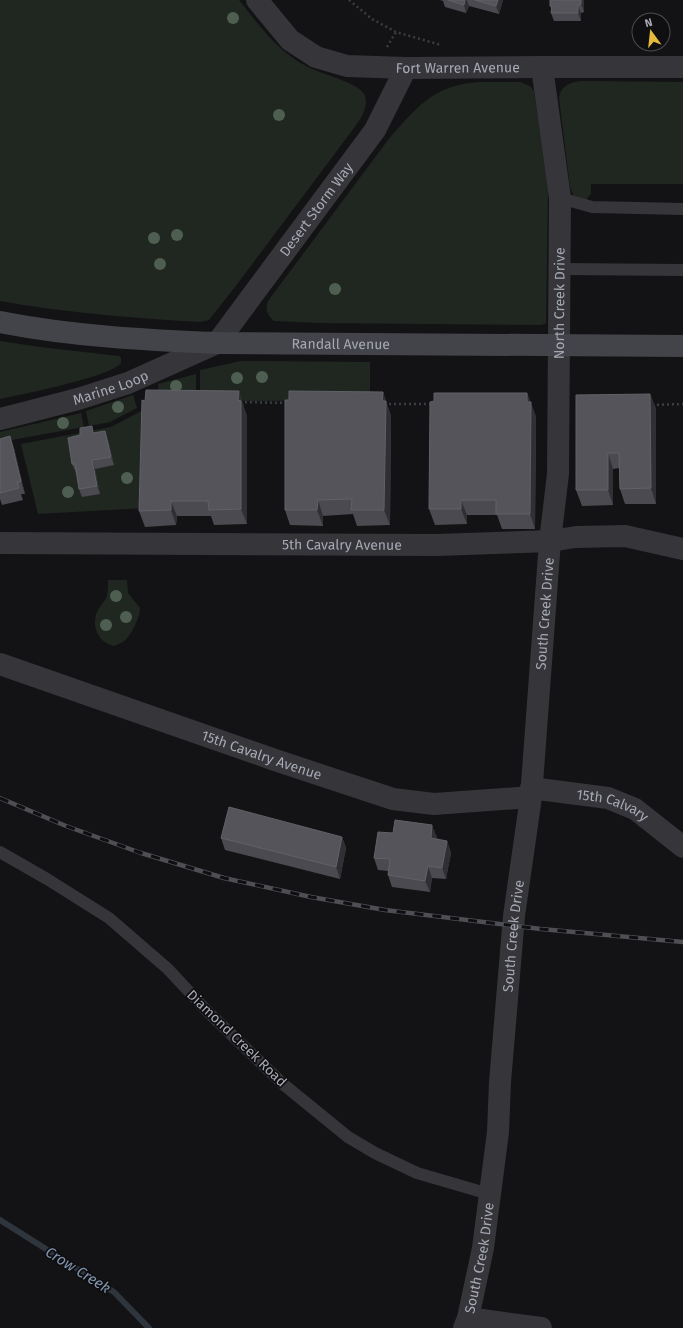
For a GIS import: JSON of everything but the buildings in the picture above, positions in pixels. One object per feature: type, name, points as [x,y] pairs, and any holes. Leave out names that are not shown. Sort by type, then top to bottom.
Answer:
[{"type":"street","name":"Fort Warren Avenue","points":[[257,0],[290,40],[316,57],[347,66],[406,68],[683,68]]},
{"type":"street","name":"North Creek Drive","points":[[542,67],[560,198],[558,474],[550,541]]},
{"type":"street","name":"Desert Storm Way","points":[[217,344],[375,130],[406,68]]},
{"type":"street","name":"Randall Avenue","points":[[0,322],[41,330],[126,338],[217,344],[683,346]]},
{"type":"street","name":"Marine Loop","points":[[0,418],[78,399],[128,383],[217,344]]},
{"type":"street","name":"5th Cavalry Avenue","points":[[0,543],[436,545],[550,541],[576,537],[624,536],[683,550]]},
{"type":"street","name":"South Creek Drive","points":[[466,1323],[483,1248],[498,1132],[500,1082],[514,916],[531,792],[550,541]]},
{"type":"street","name":"15th Cavalry Avenue","points":[[0,664],[268,758],[393,799],[434,804],[531,792]]},
{"type":"street","name":"15th Calvary","points":[[531,792],[608,798],[635,808],[683,847]]},
{"type":"street","points":[[466,1323],[541,1328]]},
{"type":"lane","points":[[560,198],[592,207],[683,208]]},
{"type":"lane","points":[[560,269],[683,270]]},
{"type":"lane","name":"Diamond Creek Road","points":[[0,852],[47,879],[109,918],[168,969],[207,1011],[283,1084],[348,1137],[375,1153],[417,1173],[489,1194]]},
{"type":"path","points":[[349,0],[372,19],[396,32],[448,47]]},
{"type":"path","points":[[233,402],[296,403]]},
{"type":"path","points":[[384,404],[440,405]]},
{"type":"path","points":[[644,405],[683,404]]},
{"type":"shaded area","points":[[0,0],[239,0],[269,37],[286,53],[312,69],[355,86],[364,94],[366,103],[362,116],[357,124],[209,320],[200,322],[150,319],[50,309],[0,301]]},
{"type":"shaded area","points":[[479,82],[520,82],[530,86],[534,91],[548,190],[545,324],[319,323],[274,321],[267,312],[268,301],[388,140],[417,108],[437,93],[463,84]]},
{"type":"shaded area","points":[[574,82],[683,82],[683,184],[591,184],[591,194],[586,200],[581,201],[573,195],[570,187],[559,98],[564,87]]},
{"type":"shaded area","points":[[0,341],[119,356],[121,358],[121,363],[102,374],[0,399]]},
{"type":"shaded area","points":[[241,361],[370,362],[370,400],[200,400],[200,370]]},
{"type":"shaded area","points":[[196,374],[196,399],[159,399],[158,384]]},
{"type":"shaded area","points":[[133,395],[137,408],[110,422],[89,426],[86,411]]},
{"type":"shaded area","points":[[149,407],[145,508],[38,514],[21,444],[111,427]]},
{"type":"shaded area","points":[[81,413],[84,427],[0,442],[0,432]]},
{"type":"shaded area","points":[[108,580],[127,580],[128,593],[140,608],[137,622],[129,636],[123,642],[114,646],[104,642],[100,638],[95,623],[98,610],[107,596]]},
{"type":"waterway","name":"Crow Creek","points":[[0,1220],[114,1292],[149,1328]]},
{"type":"railway","points":[[0,798],[66,826],[141,853],[224,878],[311,897],[385,910],[541,929],[683,942]]}]
